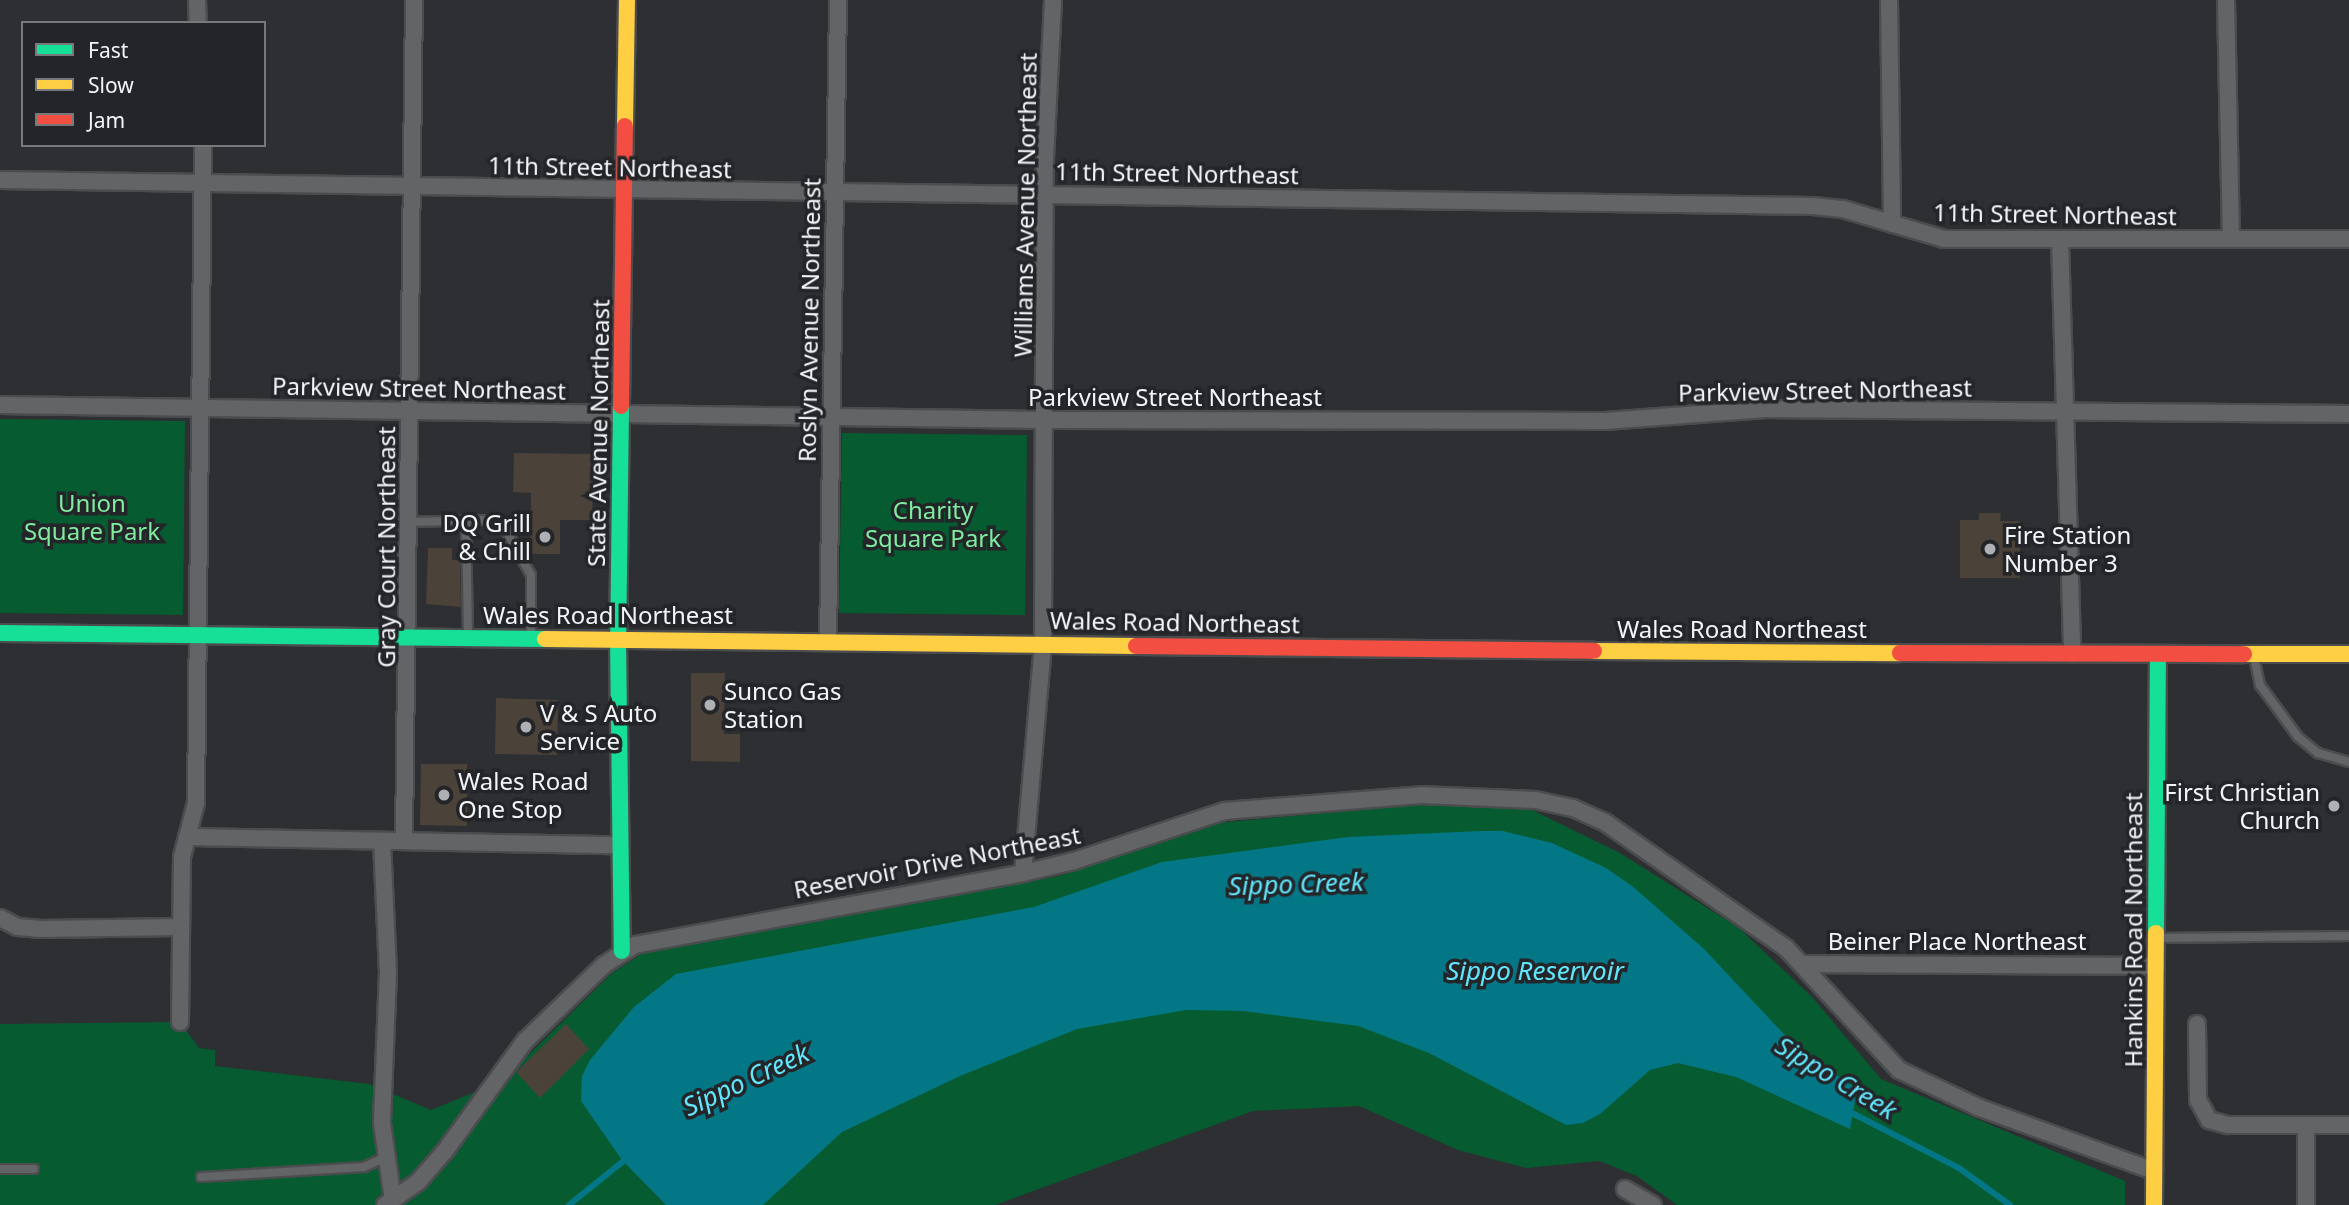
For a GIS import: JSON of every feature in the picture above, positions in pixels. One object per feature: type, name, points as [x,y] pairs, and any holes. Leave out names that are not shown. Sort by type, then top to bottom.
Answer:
[{"type":"main road","name":"State Avenue Northeast","points":[[622,951],[618,638],[627,0]]},
{"type":"main road","name":"Wales Road Northeast","points":[[0,633],[2158,655],[2349,654]]},
{"type":"main road","name":"Hankins Road Northeast","points":[[2154,1205],[2158,655]]},
{"type":"street","points":[[197,0],[198,21]]},
{"type":"street","name":"Gray Court Northeast","points":[[404,841],[410,636],[414,0]]},
{"type":"street","name":"Roslyn Avenue Northeast","points":[[828,640],[838,0]]},
{"type":"street","name":"Williams Avenue Northeast","points":[[1023,873],[1043,643],[1046,194],[1053,0]]},
{"type":"street","points":[[1889,0],[1892,224]]},
{"type":"street","points":[[2226,0],[2231,239]]},
{"type":"street","points":[[180,1022],[180,927],[187,837],[196,803],[203,147]]},
{"type":"street","name":"11th Street Northeast","points":[[0,180],[1813,206],[1843,209],[1944,239],[2349,239]]},
{"type":"street","points":[[2060,240],[2072,654]]},
{"type":"street","name":"Parkview Street Northeast","points":[[0,405],[1043,420],[1605,421],[1763,409],[2349,414]]},
{"type":"street","name":"Reservoir Drive Northeast","points":[[389,1203],[418,1182],[445,1151],[525,1041],[622,951],[683,934],[1023,873],[1074,861],[1224,811],[1421,795],[1535,800],[1573,808],[1606,823],[1760,927],[1801,964],[1899,1070],[1980,1108],[2154,1171]]},
{"type":"street","points":[[187,837],[619,845]]},
{"type":"street","points":[[383,841],[388,972],[382,1078],[389,1203]]},
{"type":"street","points":[[0,918],[18,927],[41,929],[180,927]]},
{"type":"street","name":"Beiner Place Northeast","points":[[1801,964],[2155,966]]},
{"type":"street","points":[[2197,1024],[2198,1100],[2206,1118],[2228,1125],[2349,1125]]},
{"type":"street","points":[[2306,1125],[2306,1205]]},
{"type":"street","points":[[1625,1189],[1653,1205]]},
{"type":"lane","points":[[466,520],[468,637]]},
{"type":"lane","points":[[409,522],[466,520],[503,525],[521,550],[531,575],[531,638]]},
{"type":"lane","points":[[2253,654],[2260,685],[2298,737],[2318,753],[2349,762]]},
{"type":"lane","points":[[2156,938],[2349,936]]},
{"type":"lane","points":[[201,1177],[364,1167],[385,1157]]},
{"type":"lane","points":[[0,1169],[34,1169]]},
{"type":"green space","name":"Union Square Park","points":[[0,419],[185,421],[183,615],[0,613]]},
{"type":"green space","name":"Charity Square Park","points":[[842,433],[1027,435],[1025,615],[839,613]]},
{"type":"green space","points":[[1413,805],[1526,807],[1620,853],[1739,928],[1812,997],[1881,1079],[2125,1181],[2125,1205],[1677,1205],[1637,1176],[1599,1161],[1526,1168],[1458,1150],[1359,1106],[1253,1111],[995,1205],[0,1205],[0,1024],[180,1022],[199,1048],[215,1050],[215,1066],[369,1084],[431,1110],[502,1081],[611,974],[643,953],[1059,876],[1216,823]]},
{"type":"water","name":"Sippo Reservoir","points":[[1503,831],[1552,843],[1606,868],[1632,886],[1703,948],[1797,1048],[1857,1089],[1850,1129],[1736,1077],[1678,1063],[1650,1070],[1600,1114],[1583,1123],[1566,1125],[1429,1053],[1358,1026],[1243,1011],[1186,1010],[1077,1029],[960,1076],[842,1132],[763,1205],[666,1205],[622,1160],[581,1101],[582,1076],[590,1060],[634,1007],[676,974],[1034,907],[1162,862],[1348,837]]},
{"type":"building","points":[[514,453],[594,454],[592,520],[560,520],[560,554],[530,554],[531,493],[513,492]]},
{"type":"building","points":[[1979,513],[2001,513],[2000,521],[2020,521],[2020,578],[1960,578],[1960,520],[1979,520]]},
{"type":"building","points":[[428,548],[452,548],[452,560],[460,560],[461,607],[426,604]]},
{"type":"building","points":[[691,673],[725,673],[724,734],[740,734],[740,762],[691,761]]},
{"type":"building","name":"V & S Auto Service","points":[[496,698],[558,700],[557,755],[495,754]]},
{"type":"building","name":"Wales Road One Stop","points":[[421,764],[467,764],[467,826],[420,825]]},
{"type":"building","points":[[566,1024],[589,1049],[540,1098],[516,1072]]},
{"type":"waterway","name":"Sippo Creek","points":[[1848,1111],[1959,1168],[2010,1205]]},
{"type":"waterway","name":"Sippo Creek","points":[[569,1205],[627,1158]]},
{"type":"traffic: fast","points":[[621,406],[618,638],[622,951]]},
{"type":"traffic: fast","points":[[0,633],[545,639]]},
{"type":"traffic: fast","points":[[2156,933],[2158,655]]},
{"type":"traffic: slow","points":[[625,126],[627,0]]},
{"type":"traffic: slow","points":[[545,639],[1136,646]]},
{"type":"traffic: slow","points":[[1594,651],[1900,653]]},
{"type":"traffic: slow","points":[[2244,654],[2349,654]]},
{"type":"traffic: slow","points":[[2154,1205],[2156,933]]},
{"type":"traffic: jam","points":[[621,406],[625,126]]},
{"type":"traffic: jam","points":[[1136,646],[1594,651]]},
{"type":"traffic: jam","points":[[1900,653],[2244,654]]},
{"type":"place","name":"DQ Grill & Chill","points":[[545,537]]},
{"type":"place","name":"Fire Station Number 3","points":[[1990,549]]},
{"type":"place","name":"Sunco Gas Station","points":[[710,705]]},
{"type":"place","name":"V & S Auto Service","points":[[526,727]]},
{"type":"place","name":"Wales Road One Stop","points":[[444,795]]},
{"type":"place","name":"First Christian Church","points":[[2334,806]]}]
